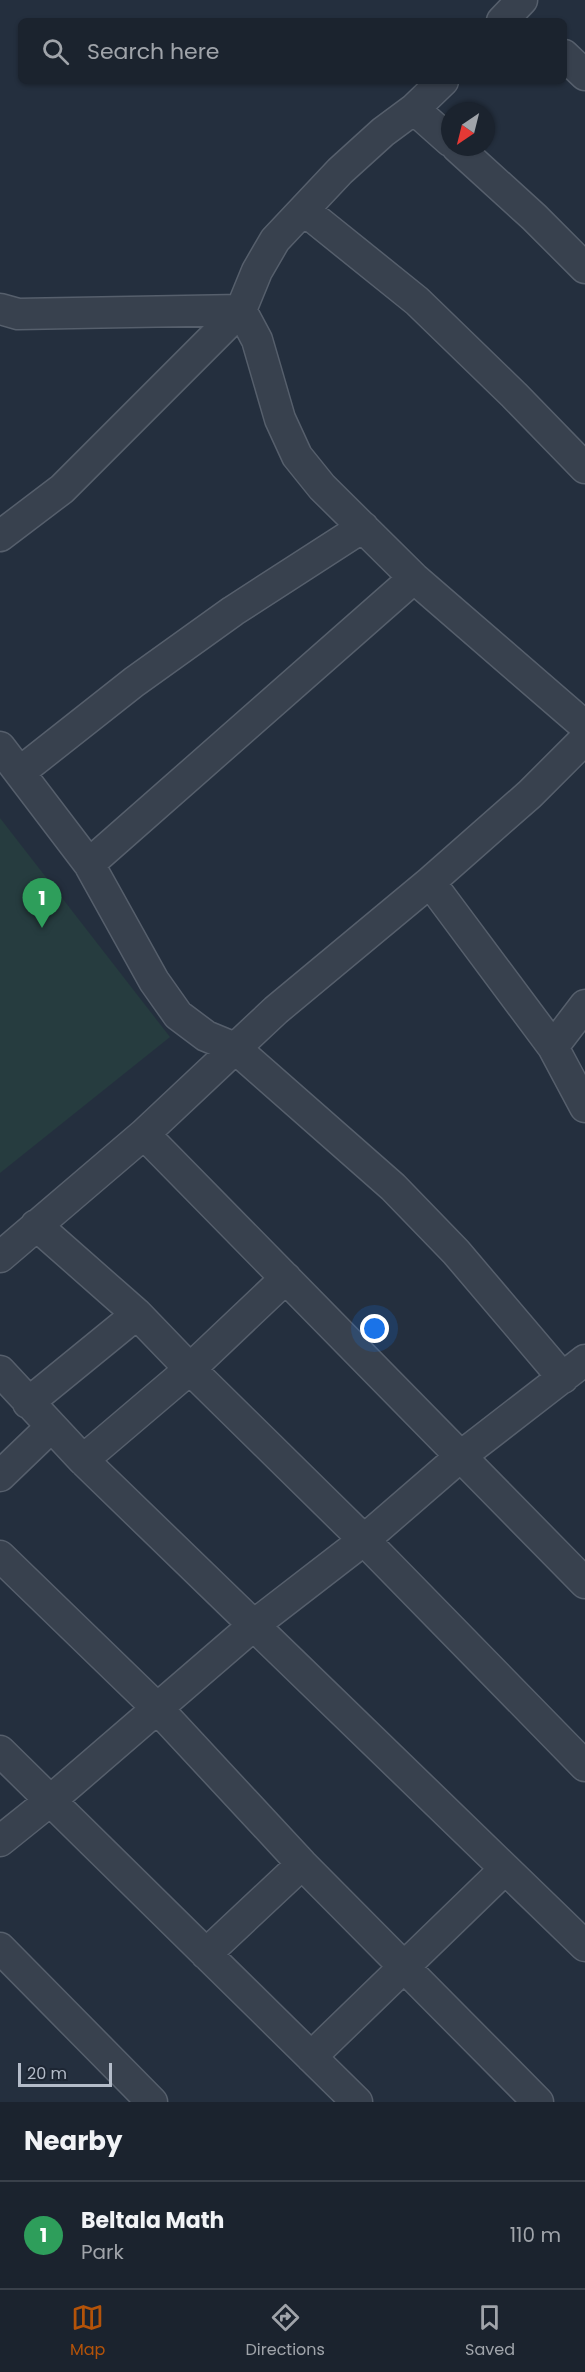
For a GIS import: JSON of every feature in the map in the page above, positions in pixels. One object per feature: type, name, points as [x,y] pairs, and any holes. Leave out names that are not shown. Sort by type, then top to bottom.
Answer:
[{"type":"street","points":[[567,58],[585,75]]},
{"type":"street","points":[[0,536],[62,489],[241,310],[257,271],[274,240],[348,163],[383,132],[414,109],[440,84]]},
{"type":"street","points":[[414,109],[441,133]]},
{"type":"street","points":[[467,156],[534,217],[585,268]]},
{"type":"street","points":[[304,210],[417,301],[585,468]]},
{"type":"street","points":[[0,309],[18,314],[241,310]]},
{"type":"street","points":[[241,310],[257,340],[280,419],[297,456],[322,487],[414,578],[585,726]]},
{"type":"street","points":[[20,772],[134,682],[233,611],[363,527]]},
{"type":"street","points":[[89,864],[414,578]]},
{"type":"street","points":[[0,1257],[144,1134],[276,1010],[430,882],[530,794],[585,739]]},
{"type":"street","points":[[0,747],[89,864],[154,981],[178,1015],[206,1036],[235,1048],[393,1187],[574,1369],[461,1456],[364,1540],[254,1625],[51,1800],[0,1841]]},
{"type":"street","points":[[430,882],[553,1047],[585,1107]]},
{"type":"street","points":[[553,1047],[585,1005]]},
{"type":"street","points":[[144,1134],[585,1583]]},
{"type":"street","points":[[36,1225],[137,1314],[364,1540],[585,1766]]},
{"type":"street","points":[[83,1460],[190,1369],[286,1278]]},
{"type":"street","points":[[28,1403],[137,1314]]},
{"type":"street","points":[[0,1371],[83,1460],[585,1946]]},
{"type":"street","points":[[0,1476],[51,1427]]},
{"type":"street","points":[[0,1556],[158,1709],[302,1864],[538,2102]]},
{"type":"street","points":[[0,1751],[357,2102]]},
{"type":"street","points":[[206,1954],[302,1864]]},
{"type":"street","points":[[311,2057],[505,1869]]},
{"type":"street","points":[[0,1948],[152,2102]]},
{"type":"green space","points":[[0,818],[170,1037],[0,1173]]},
{"type":"place","name":"Beltala Math","points":[[42,928]]}]
